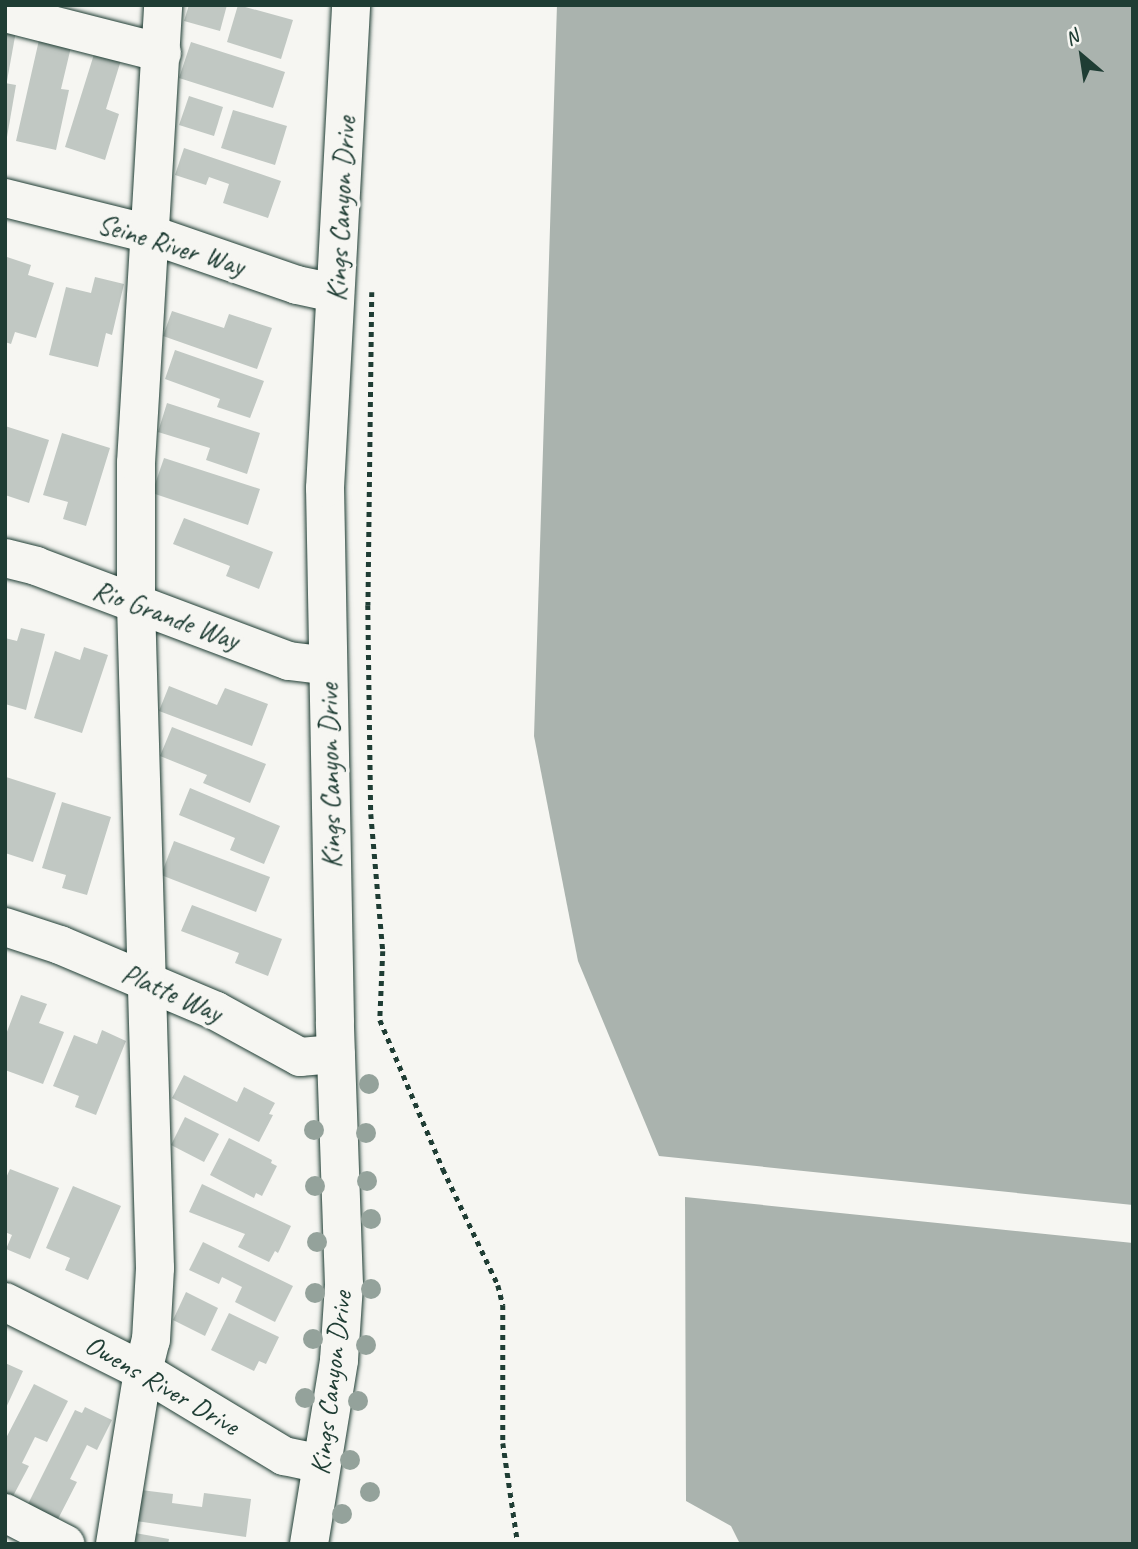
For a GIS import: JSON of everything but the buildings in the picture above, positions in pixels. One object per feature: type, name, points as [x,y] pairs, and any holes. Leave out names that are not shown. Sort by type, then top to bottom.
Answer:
[{"type":"street","points":[[115,1544],[143,1371],[151,1340],[155,1268],[136,603],[136,463],[163,5]]},
{"type":"street","name":"Kings Canyon Drive","points":[[309,1544],[339,1360],[344,1286],[336,1054],[326,488],[351,5]]},
{"type":"street","points":[[5,13],[162,52]]},
{"type":"street","name":"Seine River Way","points":[[5,198],[149,234],[297,285],[335,293]]},
{"type":"street","name":"Rio Grande Way","points":[[5,558],[136,603],[289,661],[328,666]]},
{"type":"street","name":"Platte Way","points":[[5,927],[60,945],[216,1010],[300,1057],[336,1054]]},
{"type":"street","name":"Owens River Drive","points":[[5,1302],[143,1371],[284,1456],[321,1464]]},
{"type":"street","points":[[5,1513],[65,1544]]},
{"type":"path","points":[[372,285],[374,348],[368,605],[371,814],[383,951],[380,1020],[443,1169],[498,1285],[503,1305],[503,1443],[518,1544]]},
{"type":"shaded area","points":[[557,5],[1133,5],[1133,1205],[659,1156],[578,961],[534,736]]},
{"type":"shaded area","points":[[685,1197],[1133,1243],[1133,1544],[740,1544],[731,1526],[686,1501]]}]
